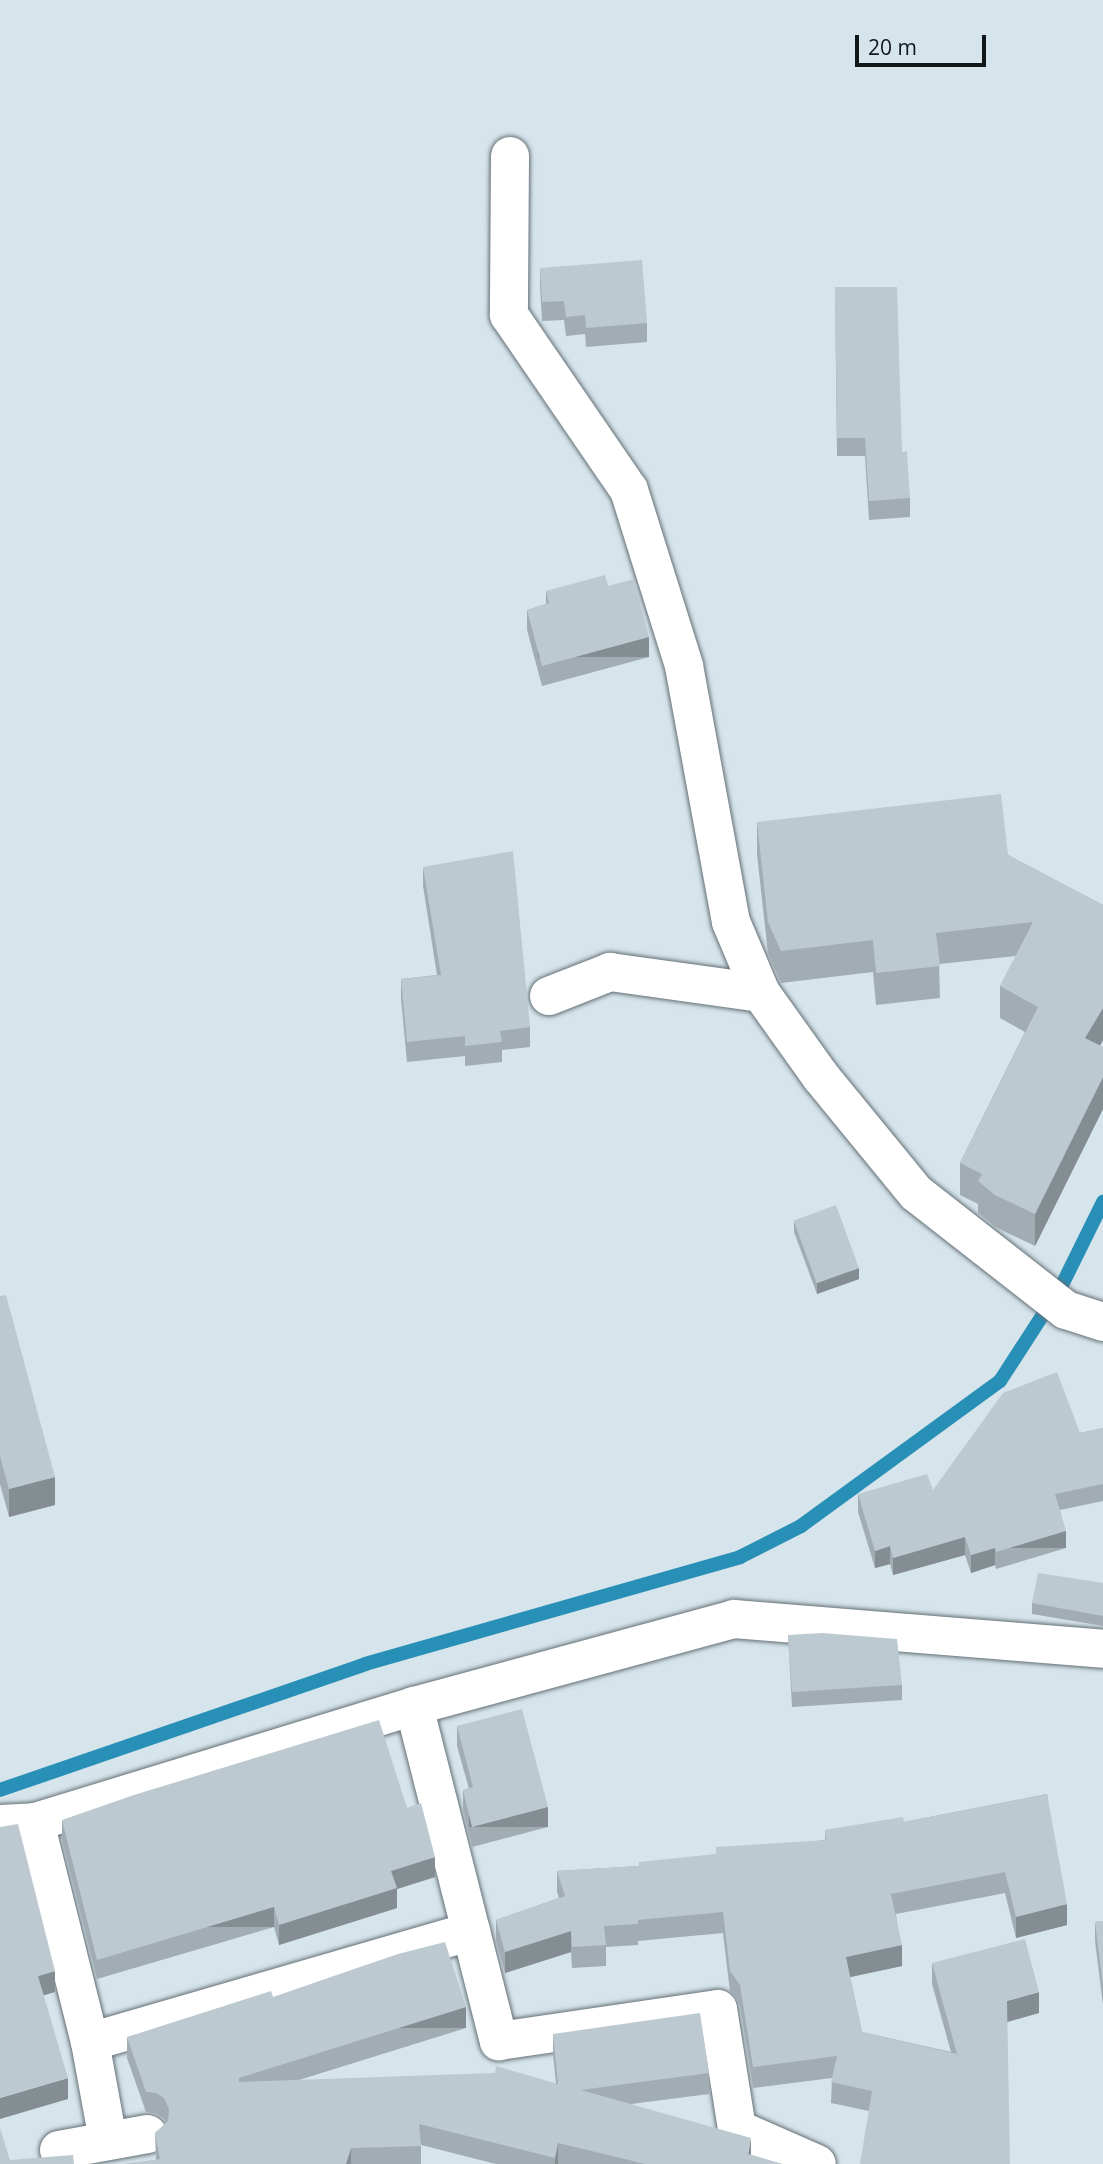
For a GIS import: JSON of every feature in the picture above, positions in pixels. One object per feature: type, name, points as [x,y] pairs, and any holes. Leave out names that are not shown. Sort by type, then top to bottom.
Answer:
[{"type":"street","points":[[510,156],[509,315],[629,490],[684,666],[731,922],[761,993],[821,1077],[916,1193],[1053,1300],[1103,1322]]},
{"type":"street","points":[[549,996],[610,972],[761,993]]},
{"type":"street","points":[[108,2140],[90,2042],[17,1823],[414,1706],[734,1619],[1103,1649]]},
{"type":"street","points":[[414,1706],[499,2041],[718,2009],[737,2129],[817,2164]]},
{"type":"street","points":[[90,2042],[471,1931]]},
{"type":"street","points":[[60,2150],[148,2134]]},
{"type":"building","points":[[642,260],[647,323],[586,328],[585,315],[566,317],[564,301],[542,302],[540,268]]},
{"type":"building","points":[[835,287],[897,287],[902,452],[907,451],[910,498],[869,501],[865,438],[837,438]]},
{"type":"building","points":[[605,575],[608,586],[634,579],[649,637],[542,666],[527,610],[549,603],[546,591]]},
{"type":"building","points":[[1001,794],[1008,855],[1103,905],[1103,1008],[1085,1038],[1103,1047],[1103,1077],[1035,1214],[995,1195],[978,1181],[982,1174],[960,1163],[1038,1007],[1000,986],[1033,922],[936,933],[940,966],[876,973],[873,940],[781,951],[768,922],[757,822]]},
{"type":"building","points":[[513,851],[530,1027],[500,1031],[502,1042],[465,1046],[465,1036],[407,1042],[401,979],[441,975],[423,867]]},
{"type":"building","points":[[836,1205],[859,1268],[817,1283],[794,1220]]},
{"type":"building","points":[[6,1295],[55,1477],[9,1489],[0,1456],[0,1296]]},
{"type":"building","points":[[1057,1372],[1080,1433],[1103,1428],[1103,1484],[1055,1494],[1066,1531],[996,1552],[995,1548],[971,1555],[965,1537],[893,1558],[890,1546],[875,1551],[858,1494],[927,1474],[933,1490],[1003,1393]]},
{"type":"building","points":[[1038,1573],[1103,1583],[1103,1616],[1032,1603]]},
{"type":"building","points":[[822,1633],[897,1639],[902,1685],[792,1692],[788,1635]]},
{"type":"building","points":[[522,1709],[548,1807],[472,1827],[463,1790],[473,1787],[457,1726]]},
{"type":"building","points":[[379,1720],[407,1808],[421,1803],[435,1857],[391,1871],[397,1888],[279,1925],[274,1907],[97,1960],[62,1820],[134,1795]]},
{"type":"building","points":[[1047,1794],[1067,1904],[1016,1917],[1005,1872],[891,1894],[902,1945],[846,1957],[862,2032],[957,2054],[932,1963],[1025,1939],[1039,1992],[1007,2001],[1010,2164],[860,2164],[872,2091],[831,2082],[837,2056],[753,2067],[740,1985],[730,1971],[723,1912],[604,1926],[606,1945],[572,1947],[571,1931],[505,1952],[496,1920],[565,1896],[557,1871],[639,1866],[639,1862],[716,1854],[716,1847],[826,1840],[825,1830],[903,1817],[904,1822]]},
{"type":"building","points":[[18,1824],[55,1971],[38,1976],[68,2078],[0,2098],[0,1827]]},
{"type":"building","points":[[1103,1921],[1103,1986],[1095,1922]]},
{"type":"building","points":[[445,1942],[466,2007],[239,2078],[239,2082],[495,2073],[496,2066],[558,2084],[553,2034],[700,2013],[709,2073],[581,2090],[751,2138],[748,2154],[782,2164],[645,2164],[558,2143],[555,2158],[419,2124],[421,2146],[351,2148],[346,2164],[125,2164],[160,2159],[155,2133],[168,2121],[169,2109],[164,2098],[156,2093],[146,2092],[127,2037],[271,1991],[273,1997],[398,1954]]},
{"type":"building","points":[[0,2128],[10,2160],[73,2155],[74,2164],[0,2164]]},
{"type":"waterway","points":[[0,1790],[365,1664],[740,1557],[801,1526],[1000,1381],[1062,1285],[1103,1202]]}]
